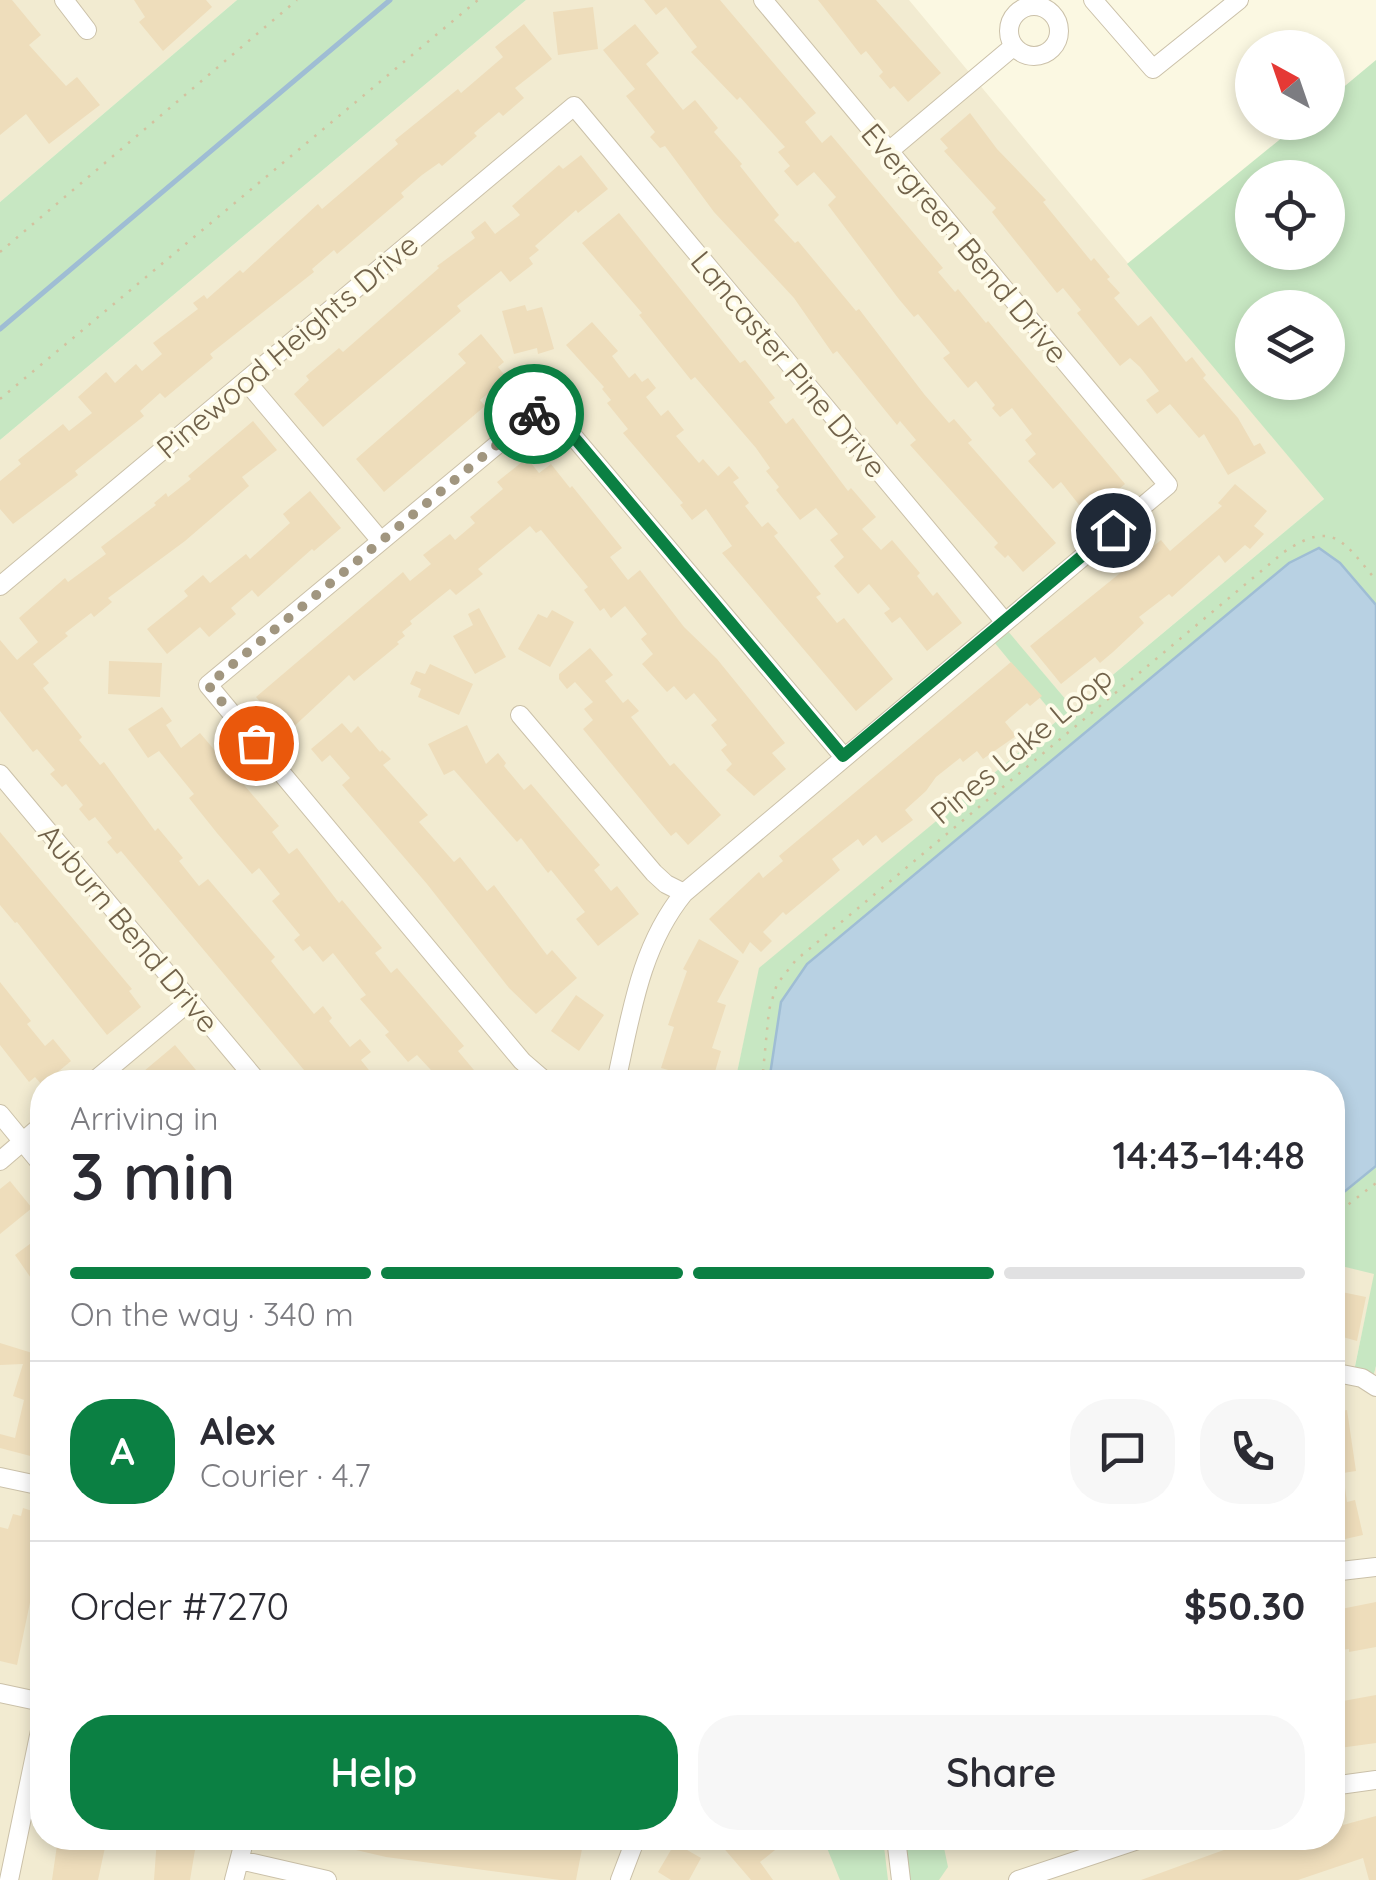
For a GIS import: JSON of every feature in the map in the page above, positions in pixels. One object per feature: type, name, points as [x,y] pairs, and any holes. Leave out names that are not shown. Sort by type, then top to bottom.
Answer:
[{"type":"street","points":[[64,0],[87,30]]},
{"type":"street","name":"Evergreen Bend Drive","points":[[764,0],[1168,485],[1004,621]]},
{"type":"street","points":[[1093,0],[1153,69],[1239,0]]},
{"type":"street","points":[[1028,6],[1058,6],[1060,35],[1052,50],[1036,56],[1020,52],[1009,31],[1014,15],[1028,6]]},
{"type":"street","points":[[889,151],[1014,46]]},
{"type":"street","name":"Pinewood Heights Drive","points":[[0,586],[574,106]]},
{"type":"street","name":"Lancaster Pine Drive","points":[[574,106],[1004,621]]},
{"type":"street","points":[[246,381],[381,541]]},
{"type":"street","points":[[532,1070],[208,685],[546,404],[843,756]]},
{"type":"street","points":[[619,1070],[642,968],[663,918],[684,892],[1004,621]]},
{"type":"street","points":[[520,715],[654,873],[684,892]]},
{"type":"street","name":"Auburn Bend Drive","points":[[0,774],[248,1070]]},
{"type":"street","points":[[107,1070],[190,1001]]},
{"type":"street","points":[[0,1114],[30,1150]]},
{"type":"street","points":[[0,1160],[30,1136]]},
{"type":"street","points":[[1345,1376],[1372,1384]]},
{"type":"street","points":[[0,1477],[30,1483]]},
{"type":"street","points":[[1345,1571],[1376,1567]]},
{"type":"street","points":[[0,1693],[30,1699]]},
{"type":"street","points":[[1345,1784],[1376,1780]]},
{"type":"street","points":[[10,1880],[30,1781]]},
{"type":"street","points":[[234,1880],[242,1850]]},
{"type":"street","points":[[620,1880],[631,1850]]},
{"type":"street","points":[[898,1850],[902,1880]]},
{"type":"street","points":[[1018,1880],[1108,1850]]},
{"type":"street","points":[[240,1860],[327,1880]]},
{"type":"path","points":[[0,252],[297,0]]},
{"type":"path","points":[[0,398],[478,0]]},
{"type":"path","name":"Pines Lake Loop","points":[[763,1070],[769,1010],[776,984],[796,960],[1284,552],[1307,536],[1324,534],[1344,542],[1376,580]]},
{"type":"path","points":[[1345,1207],[1376,1183]]},
{"type":"path","points":[[1370,1188],[1376,1194]]},
{"type":"shaded area","points":[[0,0],[237,0],[0,202]]},
{"type":"shaded area","points":[[526,0],[909,0],[1235,392],[1235,400],[1242,400],[1324,499],[1073,708],[1007,631],[995,642],[1058,720],[760,968],[738,1070],[30,1070],[30,1850],[1345,1850],[1345,1267],[1375,1273],[1354,1370],[1373,1378],[1376,1366],[1376,1880],[0,1880],[0,440]]},
{"type":"green space","points":[[237,0],[526,0],[0,440],[0,202]]},
{"type":"green space","points":[[1376,60],[1376,1366],[1373,1378],[1354,1371],[1374,1274],[1345,1267],[1345,1070],[738,1070],[759,968],[1058,720],[994,642],[1007,630],[1073,708],[1324,499],[1241,400],[1345,400],[1345,290],[1235,290],[1235,393],[1127,264],[1235,176],[1235,270],[1345,270],[1345,160],[1255,160],[1279,140],[1345,140],[1345,86]]},
{"type":"green space","points":[[828,1850],[884,1850],[888,1880],[840,1880]]},
{"type":"green space","points":[[906,1850],[944,1850],[948,1867],[939,1880],[909,1880]]},
{"type":"water","points":[[1319,548],[1340,563],[1376,605],[1376,1166],[1345,1191],[1345,1070],[771,1070],[781,1002],[807,964],[1289,563]]},
{"type":"building","points":[[0,0],[12,0],[41,35],[29,45],[66,86],[77,77],[100,105],[49,144],[26,114],[0,135]]},
{"type":"building","points":[[134,0],[206,0],[212,7],[163,51],[139,22],[145,17]]},
{"type":"building","points":[[644,0],[720,0],[816,113],[805,122],[822,143],[831,135],[943,268],[938,272],[988,321],[1125,484],[1087,515],[1061,482],[1053,489],[1028,461],[1036,454],[1025,440],[1032,434],[1012,408],[1000,417],[976,381],[968,388],[943,358],[950,353],[918,314],[914,317],[898,298],[828,205],[836,197],[814,172],[797,186],[784,171],[790,166],[778,152],[785,147],[740,97],[737,100],[691,52],[697,47],[666,7],[656,15]]},
{"type":"building","points":[[818,0],[876,0],[941,73],[908,102],[894,86],[890,89],[879,76],[883,72],[866,51],[861,55]]},
{"type":"building","points":[[593,7],[598,49],[558,55],[553,12]]},
{"type":"building","points":[[524,24],[552,59],[515,88],[524,98],[503,116],[499,112],[442,166],[439,163],[422,175],[401,193],[404,197],[210,354],[213,358],[165,398],[160,393],[140,411],[144,416],[75,471],[78,475],[13,524],[0,509],[0,481],[21,464],[18,460],[63,424],[69,431],[92,413],[78,397],[106,372],[115,383],[136,364],[142,371],[162,354],[153,343],[198,309],[193,303],[204,295],[207,299],[240,270],[243,273],[318,204],[322,209],[398,144],[395,140],[458,89],[461,93],[503,57],[495,47]]},
{"type":"building","points":[[635,24],[659,53],[646,64],[683,110],[695,100],[718,128],[714,132],[779,215],[774,220],[795,243],[798,241],[856,311],[859,309],[924,394],[949,423],[954,419],[972,440],[968,443],[1056,543],[1023,572],[1008,555],[1005,558],[994,547],[998,543],[910,445],[916,440],[900,421],[897,425],[837,351],[833,354],[794,298],[714,212],[665,146],[660,148],[650,137],[655,132],[626,96],[635,89],[603,50]]},
{"type":"building","points":[[970,113],[997,149],[1046,200],[1043,202],[1091,261],[1094,258],[1110,277],[1107,279],[1120,293],[1114,298],[1138,326],[1151,316],[1186,362],[1192,357],[1254,446],[1260,443],[1266,453],[1228,475],[1204,434],[1199,438],[1170,404],[1157,414],[1146,400],[1159,391],[1140,367],[1130,358],[1120,366],[1077,313],[1081,310],[1063,288],[1057,293],[992,212],[996,208],[944,151],[948,148],[940,139]]},
{"type":"building","points":[[581,155],[608,189],[578,213],[576,210],[535,246],[539,250],[529,258],[533,264],[510,282],[501,271],[457,306],[461,311],[323,427],[294,394],[309,380],[306,376],[339,348],[343,352],[437,266],[475,238],[471,232],[485,221],[495,234],[520,215],[512,206],[559,165],[563,169]]},
{"type":"building","points":[[619,213],[740,363],[745,360],[761,380],[775,398],[769,402],[786,424],[793,418],[848,491],[851,488],[876,517],[862,529],[881,550],[892,540],[920,573],[917,576],[933,596],[937,592],[962,623],[927,651],[900,617],[892,623],[884,613],[890,609],[869,584],[858,594],[834,566],[844,557],[830,540],[838,534],[816,508],[800,520],[776,490],[779,487],[766,471],[770,468],[756,448],[695,377],[691,380],[639,315],[642,313],[582,243]]},
{"type":"building","points":[[525,305],[527,311],[542,307],[554,349],[538,354],[537,348],[514,354],[502,311]]},
{"type":"building","points":[[592,322],[618,351],[612,356],[629,378],[635,373],[642,382],[648,378],[656,388],[646,397],[661,416],[668,410],[684,430],[676,436],[699,463],[703,459],[718,476],[729,466],[739,478],[733,482],[749,503],[745,506],[762,527],[768,522],[778,533],[774,536],[821,594],[816,597],[837,623],[844,618],[893,679],[856,711],[722,553],[732,546],[706,509],[692,520],[680,505],[683,503],[623,433],[628,429],[607,403],[611,400],[604,387],[566,345]]},
{"type":"building","points":[[481,334],[504,362],[498,367],[507,378],[480,400],[485,406],[384,492],[356,459],[466,363],[458,354]]},
{"type":"building","points":[[253,421],[277,450],[242,477],[249,486],[185,541],[108,598],[112,602],[94,617],[91,613],[65,633],[68,636],[33,664],[49,683],[43,688],[82,737],[79,740],[100,765],[104,762],[155,831],[158,828],[183,858],[179,861],[199,886],[208,879],[275,957],[271,961],[314,1014],[323,1006],[332,1018],[329,1021],[350,1047],[360,1039],[371,1052],[361,1060],[369,1070],[304,1070],[121,851],[117,854],[107,842],[112,838],[95,817],[89,821],[79,809],[83,805],[66,784],[62,787],[50,774],[55,770],[37,749],[33,752],[0,711],[0,640],[17,660],[38,642],[19,618],[65,578],[68,582],[106,554],[101,547],[166,493],[168,497],[191,479],[188,476]]},
{"type":"building","points":[[527,458],[539,473],[551,464],[572,486],[622,548],[610,557],[628,580],[640,570],[785,743],[772,753],[786,769],[754,796],[726,770],[732,764],[721,750],[727,745],[711,725],[717,720],[694,693],[686,700],[674,686],[667,692],[642,664],[653,654],[641,639],[647,634],[625,606],[611,618],[604,608],[600,611],[584,590],[588,587],[541,530],[536,533],[530,526],[478,569],[483,574],[456,595],[450,589],[410,621],[412,624],[402,632],[405,636],[399,644],[354,681],[349,675],[287,733],[256,697],[403,572],[410,581],[431,564],[423,555],[450,534],[455,540],[475,523],[470,517],[503,489],[497,482]]},
{"type":"building","points":[[1235,484],[1267,511],[1254,526],[1264,534],[1250,549],[1245,545],[1225,563],[1219,555],[1172,597],[1169,594],[1139,617],[1144,623],[1100,663],[1095,657],[1061,684],[1030,646],[1161,540],[1170,551],[1222,506],[1218,503]]},
{"type":"building","points":[[310,491],[341,528],[258,597],[252,590],[231,608],[236,614],[209,637],[200,627],[167,654],[147,629],[188,596],[184,591],[203,575],[210,583],[246,554],[250,559],[290,523],[283,514]]},
{"type":"building","points":[[479,608],[506,657],[475,674],[453,636],[473,625],[468,614]]},
{"type":"building","points":[[552,610],[574,622],[550,667],[518,649],[538,614],[547,618]]},
{"type":"building","points":[[590,648],[613,675],[605,681],[623,703],[628,699],[639,711],[631,717],[670,766],[674,763],[721,815],[688,845],[676,832],[671,836],[583,729],[593,720],[584,709],[593,702],[575,682],[567,689],[559,674]]},
{"type":"building","points":[[109,661],[162,663],[160,697],[108,694]]},
{"type":"building","points":[[1011,662],[1042,696],[1005,722],[1016,736],[983,759],[977,751],[963,762],[960,758],[936,777],[905,810],[913,820],[882,843],[876,835],[863,846],[858,839],[832,859],[840,870],[786,915],[783,912],[763,932],[772,941],[761,952],[750,942],[743,954],[709,919],[759,872],[763,878],[783,861],[779,856]]},
{"type":"building","points":[[430,664],[473,684],[459,715],[418,697],[421,689],[410,684],[416,671],[425,674]]},
{"type":"building","points":[[162,707],[172,721],[166,725],[181,748],[200,733],[279,826],[272,832],[289,854],[297,848],[339,903],[342,900],[382,948],[375,953],[391,973],[397,968],[464,1046],[458,1051],[474,1070],[431,1070],[417,1055],[408,1062],[385,1035],[389,1032],[360,999],[366,995],[333,953],[323,962],[310,946],[303,951],[294,940],[300,935],[272,901],[280,894],[259,868],[252,874],[217,833],[189,798],[194,794],[159,751],[148,758],[128,729]]},
{"type":"building","points":[[342,723],[351,733],[358,726],[391,759],[383,765],[428,815],[419,822],[454,862],[460,857],[487,891],[494,885],[547,955],[552,950],[577,978],[536,1014],[509,988],[342,785],[350,778],[330,755],[322,762],[311,749]]},
{"type":"building","points":[[467,725],[486,764],[498,753],[524,790],[531,784],[600,865],[594,870],[611,891],[617,886],[639,914],[598,946],[576,919],[585,912],[551,870],[548,873],[521,838],[517,842],[454,770],[444,775],[428,744]]},
{"type":"building","points":[[0,832],[132,989],[129,991],[141,1007],[107,1035],[0,905]]},
{"type":"building","points":[[699,939],[739,961],[717,1002],[726,1005],[712,1048],[721,1051],[715,1070],[661,1068],[674,1027],[668,1025],[687,971],[683,969]]},
{"type":"building","points":[[0,982],[45,1046],[53,1039],[71,1061],[60,1070],[30,1070],[29,1082],[0,1045]]},
{"type":"building","points":[[576,995],[604,1015],[579,1051],[551,1031]]},
{"type":"building","points":[[175,1045],[196,1070],[145,1070]]},
{"type":"building","points":[[10,1181],[30,1210],[0,1234],[0,1189]]},
{"type":"building","points":[[30,1244],[30,1277],[15,1255]]},
{"type":"building","points":[[1345,1293],[1366,1297],[1357,1341],[1345,1338]]},
{"type":"building","points":[[0,1343],[30,1352],[30,1456],[0,1448],[0,1434],[15,1438],[24,1400],[13,1396],[23,1364],[0,1365]]},
{"type":"building","points":[[1345,1410],[1356,1471],[1345,1473]]},
{"type":"building","points":[[1345,1488],[1347,1502],[1355,1500],[1363,1535],[1345,1539]]},
{"type":"building","points":[[23,1508],[30,1510],[30,1603],[17,1665],[0,1661],[0,1527],[8,1529],[13,1514],[21,1516]]},
{"type":"building","points":[[1376,1602],[1376,1647],[1345,1649],[1345,1608]]},
{"type":"building","points":[[1376,1695],[1376,1743],[1345,1747],[1345,1701]]},
{"type":"building","points":[[1376,1816],[1376,1880],[1369,1880],[1363,1858],[1298,1880],[1141,1880],[1225,1850],[1345,1850],[1345,1824]]},
{"type":"building","points":[[56,1850],[104,1850],[98,1880],[52,1880]]},
{"type":"building","points":[[156,1850],[195,1850],[190,1880],[154,1880]]},
{"type":"building","points":[[356,1850],[582,1850],[576,1880]]},
{"type":"building","points":[[671,1850],[687,1850],[701,1858],[689,1880],[671,1880],[658,1872]]},
{"type":"building","points":[[725,1850],[775,1850],[760,1862],[773,1880],[751,1880]]},
{"type":"waterway","points":[[0,329],[390,0]]},
{"type":"way so far","points":[[256,743],[208,685],[534,414]]},
{"type":"route","points":[[534,414],[546,404],[843,756],[1113,530]]}]
